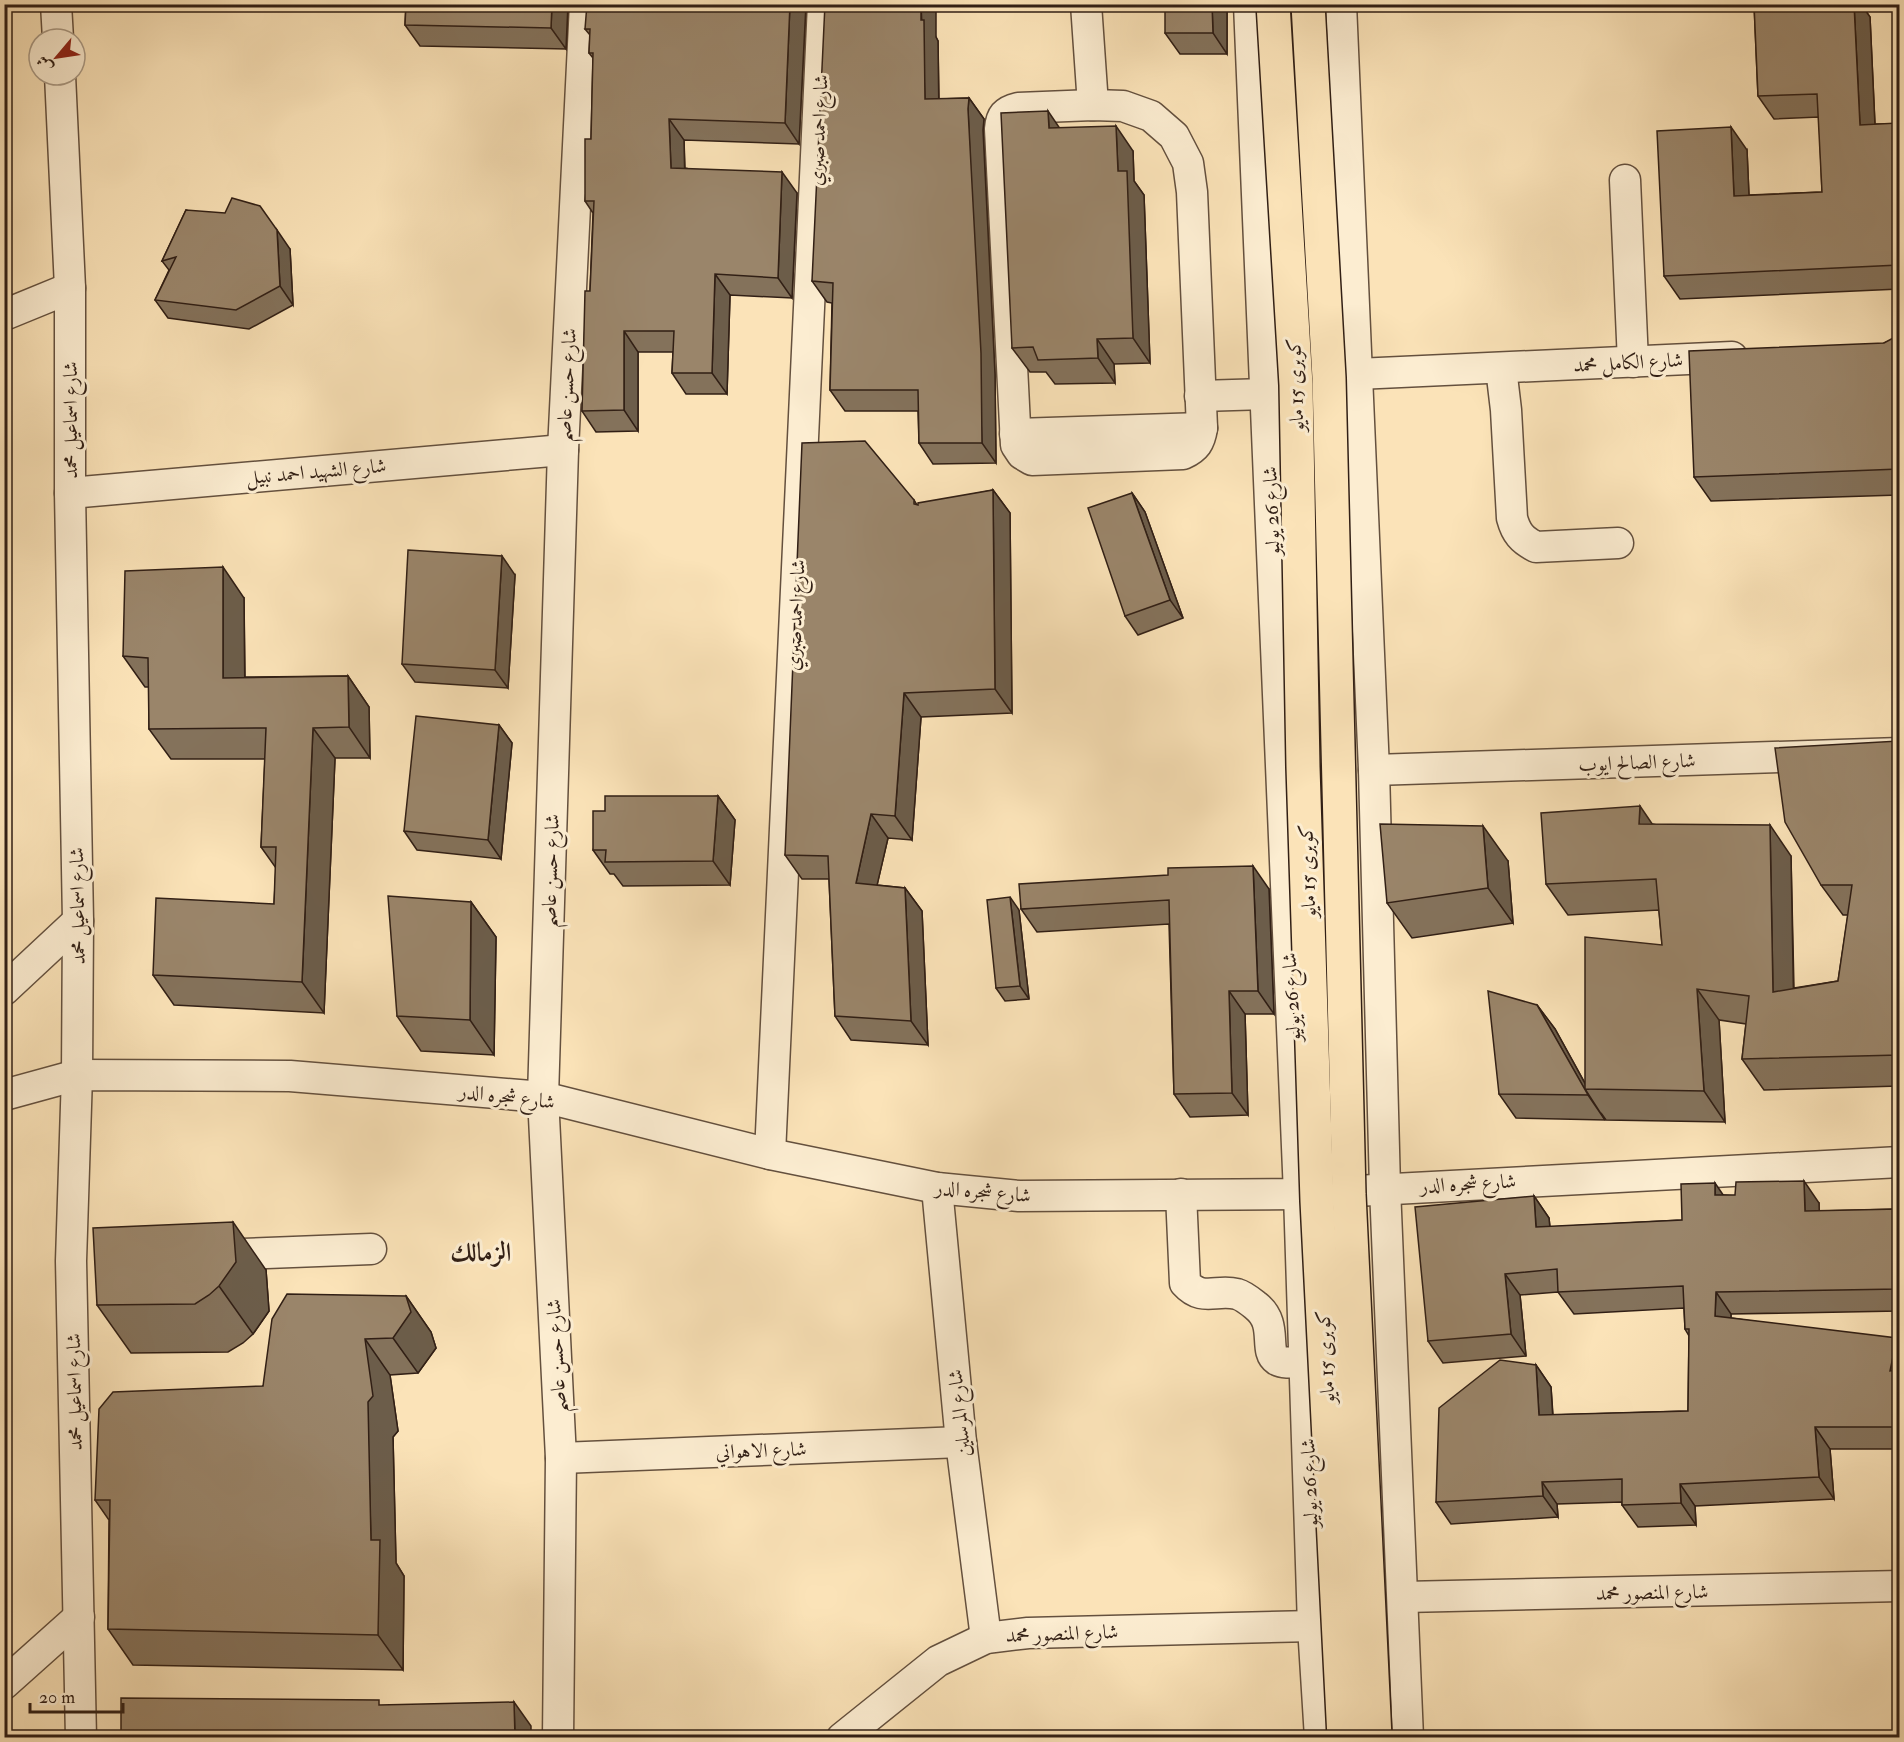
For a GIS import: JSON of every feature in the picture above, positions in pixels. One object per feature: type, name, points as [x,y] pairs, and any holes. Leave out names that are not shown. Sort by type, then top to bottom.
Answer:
[{"type":"highway","name":"كوبرى 15 مايو","points":[[1274,4],[1296,385],[1303,755],[1317,1189],[1344,1737]]},
{"type":"highway","name":"كوبرى 15 مايو","points":[[1308,4],[1329,378],[1349,1194],[1374,1737]]},
{"type":"street","points":[[56,4],[57,27]]},
{"type":"street","name":"شارع حسن عاصم","points":[[558,1737],[561,1458],[543,1097],[563,450],[585,4]]},
{"type":"street","name":"شارع احمد صبري","points":[[770,1154],[823,4]]},
{"type":"street","points":[[1086,4],[1093,105]]},
{"type":"street","name":"شارع 26 يوليو","points":[[1249,4],[1299,1194],[1313,1626],[1320,1737]]},
{"type":"street","points":[[1341,4],[1374,770],[1385,1188],[1404,1598],[1408,1737]]},
{"type":"street","name":"شارع اسماعيل محمد","points":[[61,87],[70,288],[70,493],[78,932],[77,1075],[82,1261],[81,1737]]},
{"type":"street","points":[[1093,105],[1123,106],[1151,116],[1174,136],[1188,162],[1192,192],[1202,428],[1015,434],[1001,118],[1008,110],[1018,108],[1093,105]]},
{"type":"street","points":[[1625,180],[1633,362]]},
{"type":"street","points":[[4,315],[70,288]]},
{"type":"street","name":"شارع الكامل محمد","points":[[1357,374],[1761,356]]},
{"type":"street","points":[[1501,368],[1506,410],[1512,518],[1515,531],[1524,541],[1536,547],[1618,543]]},
{"type":"street","points":[[1200,396],[1266,394]]},
{"type":"street","name":"شارع الشهيد احمد نبيل","points":[[70,493],[563,450]]},
{"type":"street","name":"شارع الصالح ايوب","points":[[1374,770],[1899,753]]},
{"type":"street","points":[[4,990],[78,932]]},
{"type":"street","points":[[4,1006],[78,932]]},
{"type":"street","name":"شارع شجره الدر","points":[[4,1095],[77,1075],[290,1076],[543,1097],[770,1154],[938,1188],[1019,1196],[1299,1194],[1899,1162]]},
{"type":"street","name":"شارع المرسلين","points":[[938,1188],[961,1442],[986,1638]]},
{"type":"street","points":[[1181,1194],[1185,1283],[1192,1290],[1201,1294],[1238,1294],[1245,1298],[1264,1313],[1268,1321],[1271,1353],[1276,1359],[1305,1362]]},
{"type":"street","points":[[186,1256],[371,1249]]},
{"type":"street","name":"شارع الاهواني","points":[[561,1458],[961,1442]]},
{"type":"street","name":"شارع المنصور محمد","points":[[1404,1598],[1899,1586]]},
{"type":"street","points":[[4,1684],[80,1617]]},
{"type":"street","name":"شارع المنصور محمد","points":[[842,1737],[938,1661],[986,1638],[1028,1633],[1313,1626]]},
{"type":"building","points":[[406,4],[552,4],[551,28],[405,25]]},
{"type":"building","points":[[587,4],[790,4],[785,123],[669,119],[671,168],[782,172],[778,278],[715,274],[712,373],[672,373],[674,331],[624,331],[624,410],[582,411],[585,291],[590,291],[594,201],[585,201],[585,139],[591,139],[593,53],[589,53],[590,29],[585,29]]},
{"type":"building","points":[[825,4],[921,4],[921,20],[924,20],[925,99],[969,98],[981,353],[982,443],[919,443],[918,390],[830,390],[833,283],[812,281]]},
{"type":"building","points":[[1165,4],[1212,4],[1213,33],[1165,33]]},
{"type":"building","points":[[1754,4],[1854,4],[1860,125],[1898,123],[1899,265],[1664,276],[1657,131],[1731,127],[1734,196],[1822,192],[1817,94],[1758,96]]},
{"type":"building","points":[[1048,111],[1049,128],[1116,126],[1118,171],[1127,171],[1133,338],[1097,339],[1098,358],[1038,360],[1033,347],[1012,348],[1001,113]]},
{"type":"building","points":[[232,198],[260,206],[277,230],[280,286],[236,310],[155,300],[176,257],[162,261],[186,210],[225,213]]},
{"type":"building","points":[[1899,337],[1899,469],[1694,477],[1689,351],[1884,343]]},
{"type":"building","points":[[865,441],[914,500],[914,504],[993,490],[995,689],[904,693],[895,816],[871,814],[856,883],[905,888],[911,1021],[835,1016],[828,856],[785,855],[802,443]]},
{"type":"building","points":[[1132,493],[1170,600],[1125,616],[1088,508]]},
{"type":"building","points":[[408,550],[502,556],[495,670],[402,664]]},
{"type":"building","points":[[223,567],[223,678],[348,676],[349,727],[313,728],[302,982],[153,975],[156,898],[274,904],[276,847],[261,847],[266,728],[149,729],[148,658],[123,656],[125,571]]},
{"type":"building","points":[[416,716],[499,725],[488,840],[404,831]]},
{"type":"building","points":[[1899,741],[1899,1055],[1742,1059],[1749,996],[1697,989],[1704,1091],[1585,1089],[1585,937],[1662,945],[1656,879],[1546,884],[1541,813],[1640,806],[1639,824],[1770,825],[1773,992],[1838,981],[1852,885],[1821,885],[1785,822],[1775,748]]},
{"type":"building","points":[[605,796],[718,796],[713,861],[605,862],[606,850],[593,850],[593,811],[605,811]]},
{"type":"building","points":[[1380,824],[1483,826],[1488,888],[1387,903]]},
{"type":"building","points":[[1253,866],[1258,991],[1229,991],[1232,1093],[1174,1094],[1169,900],[1021,909],[1019,884],[1168,875],[1168,868]]},
{"type":"building","points":[[388,896],[471,902],[470,1020],[397,1016]]},
{"type":"building","points":[[1010,897],[1020,986],[996,988],[987,900]]},
{"type":"building","points":[[1488,991],[1537,1005],[1588,1095],[1499,1094]]},
{"type":"building","points":[[1804,1181],[1805,1211],[1899,1209],[1899,1289],[1716,1292],[1715,1316],[1897,1338],[1890,1371],[1899,1370],[1899,1427],[1815,1427],[1819,1477],[1680,1484],[1681,1503],[1622,1505],[1622,1479],[1542,1482],[1543,1496],[1436,1502],[1439,1408],[1500,1360],[1536,1365],[1539,1415],[1688,1411],[1689,1329],[1685,1329],[1683,1286],[1558,1292],[1557,1269],[1505,1274],[1511,1334],[1428,1341],[1415,1207],[1534,1196],[1536,1227],[1682,1220],[1681,1184],[1715,1183],[1715,1195],[1735,1195],[1736,1182]]},
{"type":"building","points":[[233,1222],[236,1262],[219,1286],[195,1304],[97,1305],[93,1228]]},
{"type":"building","points":[[287,1294],[406,1296],[411,1312],[393,1338],[365,1339],[373,1396],[368,1402],[371,1540],[380,1540],[378,1635],[108,1629],[110,1500],[95,1500],[99,1409],[113,1392],[263,1386],[272,1319]]},
{"type":"building","points":[[121,1698],[379,1700],[379,1705],[514,1702],[515,1737],[121,1737]]},
{"type":"district","name":"الزمالك","points":[[481,1252]]}]
